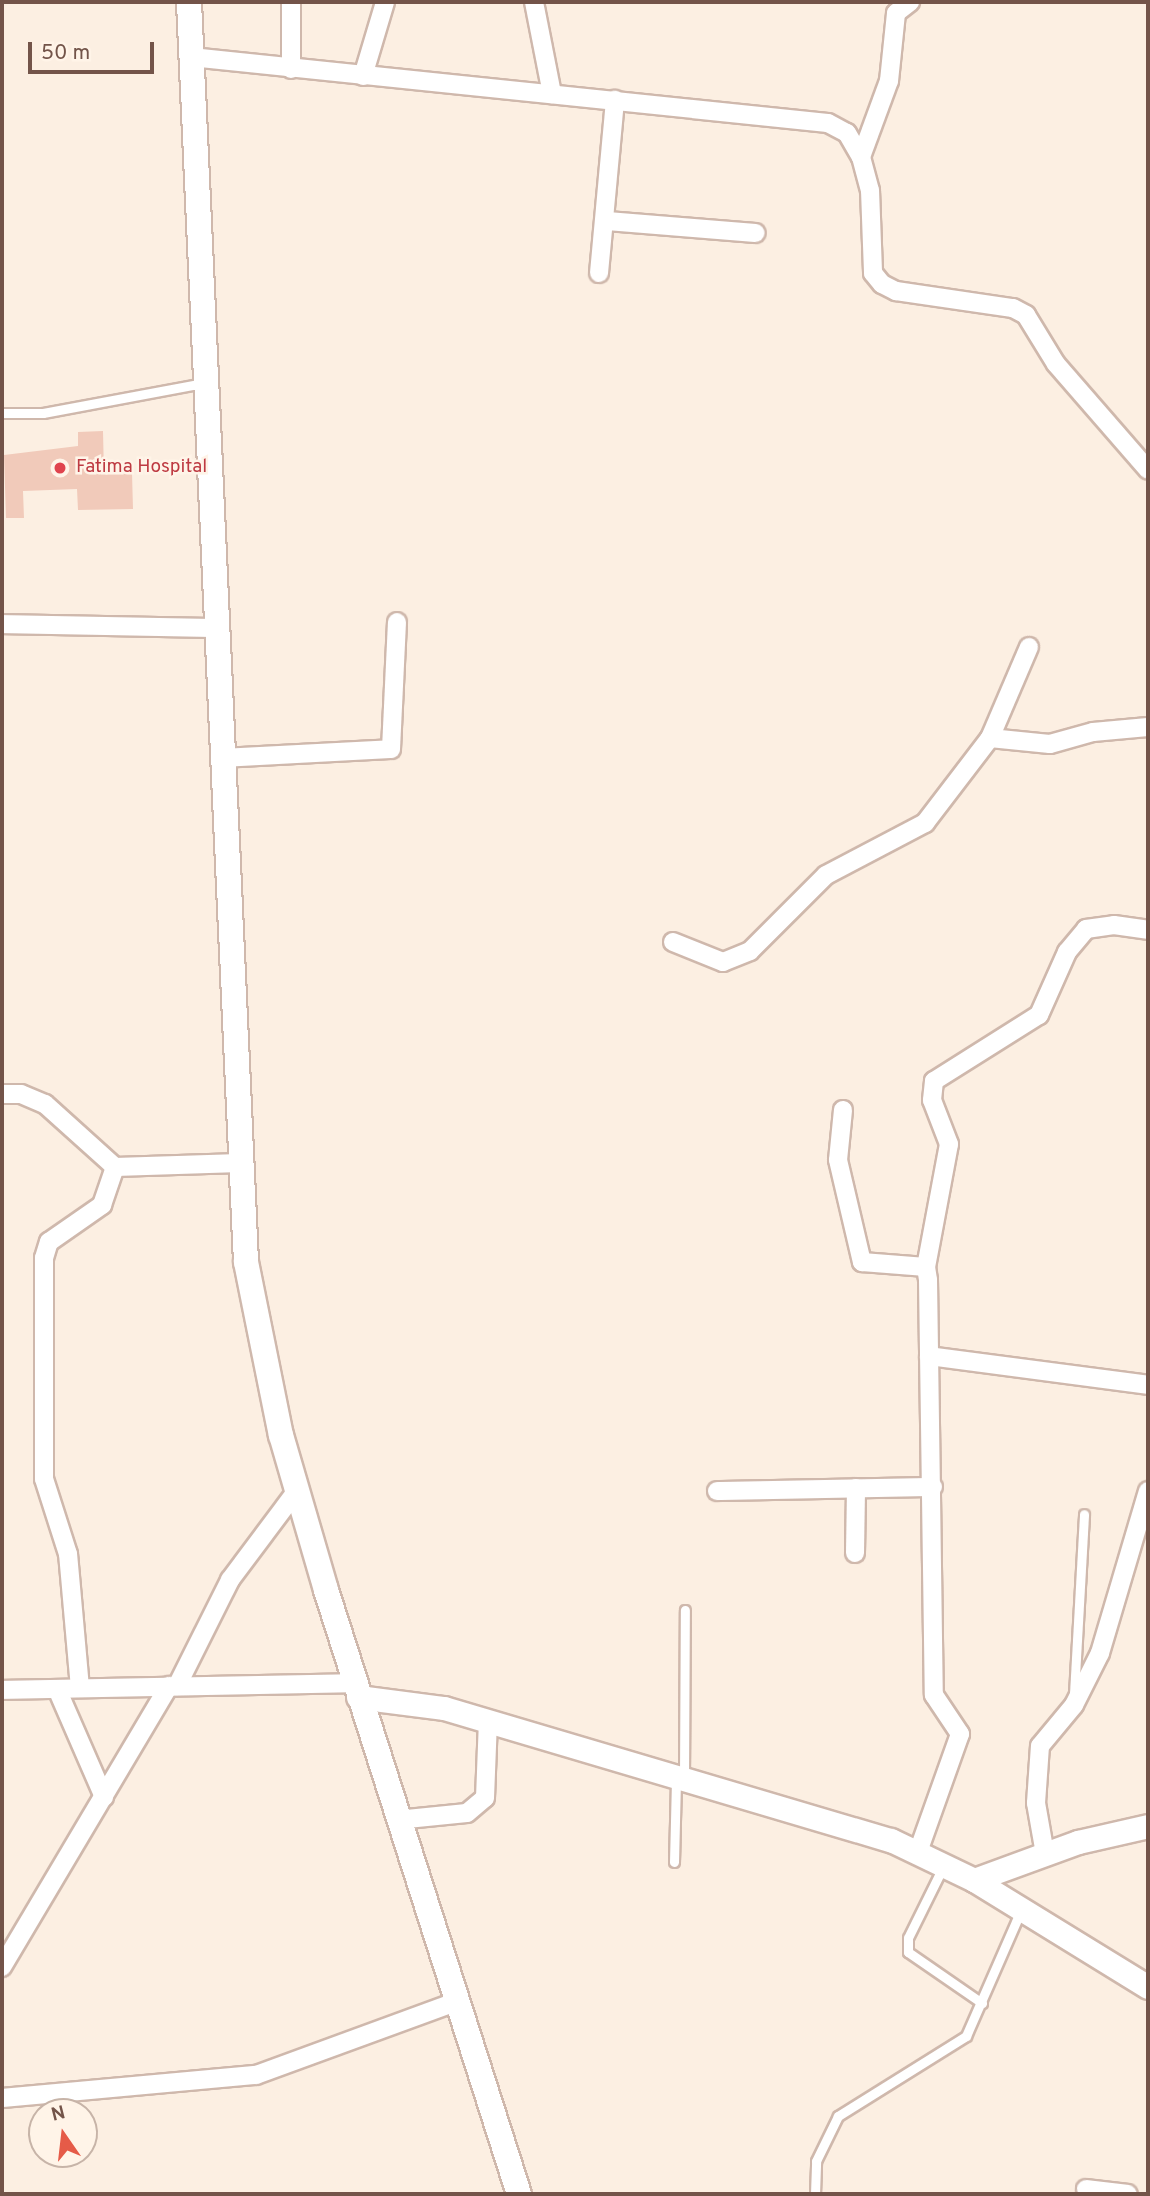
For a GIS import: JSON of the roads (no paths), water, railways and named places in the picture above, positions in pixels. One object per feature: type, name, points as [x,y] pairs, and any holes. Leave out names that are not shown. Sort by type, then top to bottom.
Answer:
[{"type":"main road","points":[[189,2],[208,382],[221,758],[240,1163],[256,1320],[298,1489],[356,1690],[519,2194]]},
{"type":"street","points":[[291,2],[291,69]]},
{"type":"street","points":[[363,76],[385,2]]},
{"type":"street","points":[[534,2],[552,94]]},
{"type":"street","points":[[862,158],[889,81],[896,13],[910,2]]},
{"type":"street","points":[[191,57],[828,123],[847,133],[862,158],[870,190],[873,273],[882,284],[896,291],[1013,308],[1026,315],[1079,393],[1148,470]]},
{"type":"street","points":[[599,273],[607,221],[615,100]]},
{"type":"street","points":[[607,221],[756,233]]},
{"type":"street","points":[[221,758],[391,749],[397,622]]},
{"type":"street","points":[[2,624],[217,628]]},
{"type":"street","points":[[673,942],[723,961],[750,951],[826,874],[925,823],[990,738],[1030,647]]},
{"type":"street","points":[[990,738],[1050,744],[1093,732],[1148,727]]},
{"type":"street","points":[[918,1852],[960,1734],[956,1721],[936,1706],[934,1695],[933,1487],[926,1267],[949,1144],[932,1100],[934,1081],[1039,1015],[1067,952],[1086,929],[1114,925],[1148,930]]},
{"type":"street","points":[[2,1094],[21,1094],[45,1104],[116,1167],[240,1163]]},
{"type":"street","points":[[843,1110],[838,1160],[862,1262],[926,1267]]},
{"type":"street","points":[[80,1688],[68,1553],[44,1479],[44,1258],[49,1242],[102,1205],[116,1167]]},
{"type":"street","points":[[929,1356],[1148,1385]]},
{"type":"street","points":[[717,1491],[933,1487]]},
{"type":"street","points":[[855,1553],[856,1488]]},
{"type":"street","points":[[3,1962],[173,1686],[230,1580],[298,1489]]},
{"type":"street","points":[[1045,1854],[1036,1764],[1047,1735],[1073,1705],[1100,1653],[1148,1491]]},
{"type":"street","points":[[2,1690],[173,1686],[356,1690],[488,1720],[680,1776],[918,1852],[974,1880],[1148,1987]]},
{"type":"street","points":[[57,1689],[104,1797]]},
{"type":"street","points":[[397,1820],[467,1813],[485,1798],[488,1720]]},
{"type":"street","points":[[974,1880],[1045,1854],[1148,1826]]},
{"type":"street","points":[[2,2098],[256,2075],[457,2002]]},
{"type":"street","points":[[1086,2189],[1128,2194]]},
{"type":"lane","points":[[2,413],[43,413],[208,382]]},
{"type":"lane","points":[[1073,1705],[1084,1514]]},
{"type":"lane","points":[[674,1862],[680,1776],[685,1609]]},
{"type":"lane","points":[[944,1865],[908,1938],[908,1952],[982,2003]]},
{"type":"lane","points":[[815,2194],[816,2161],[838,2116],[862,2097],[946,2053],[966,2036],[1021,1909]]},
{"type":"place","name":"Fatima Hospital","points":[[60,468]]}]
